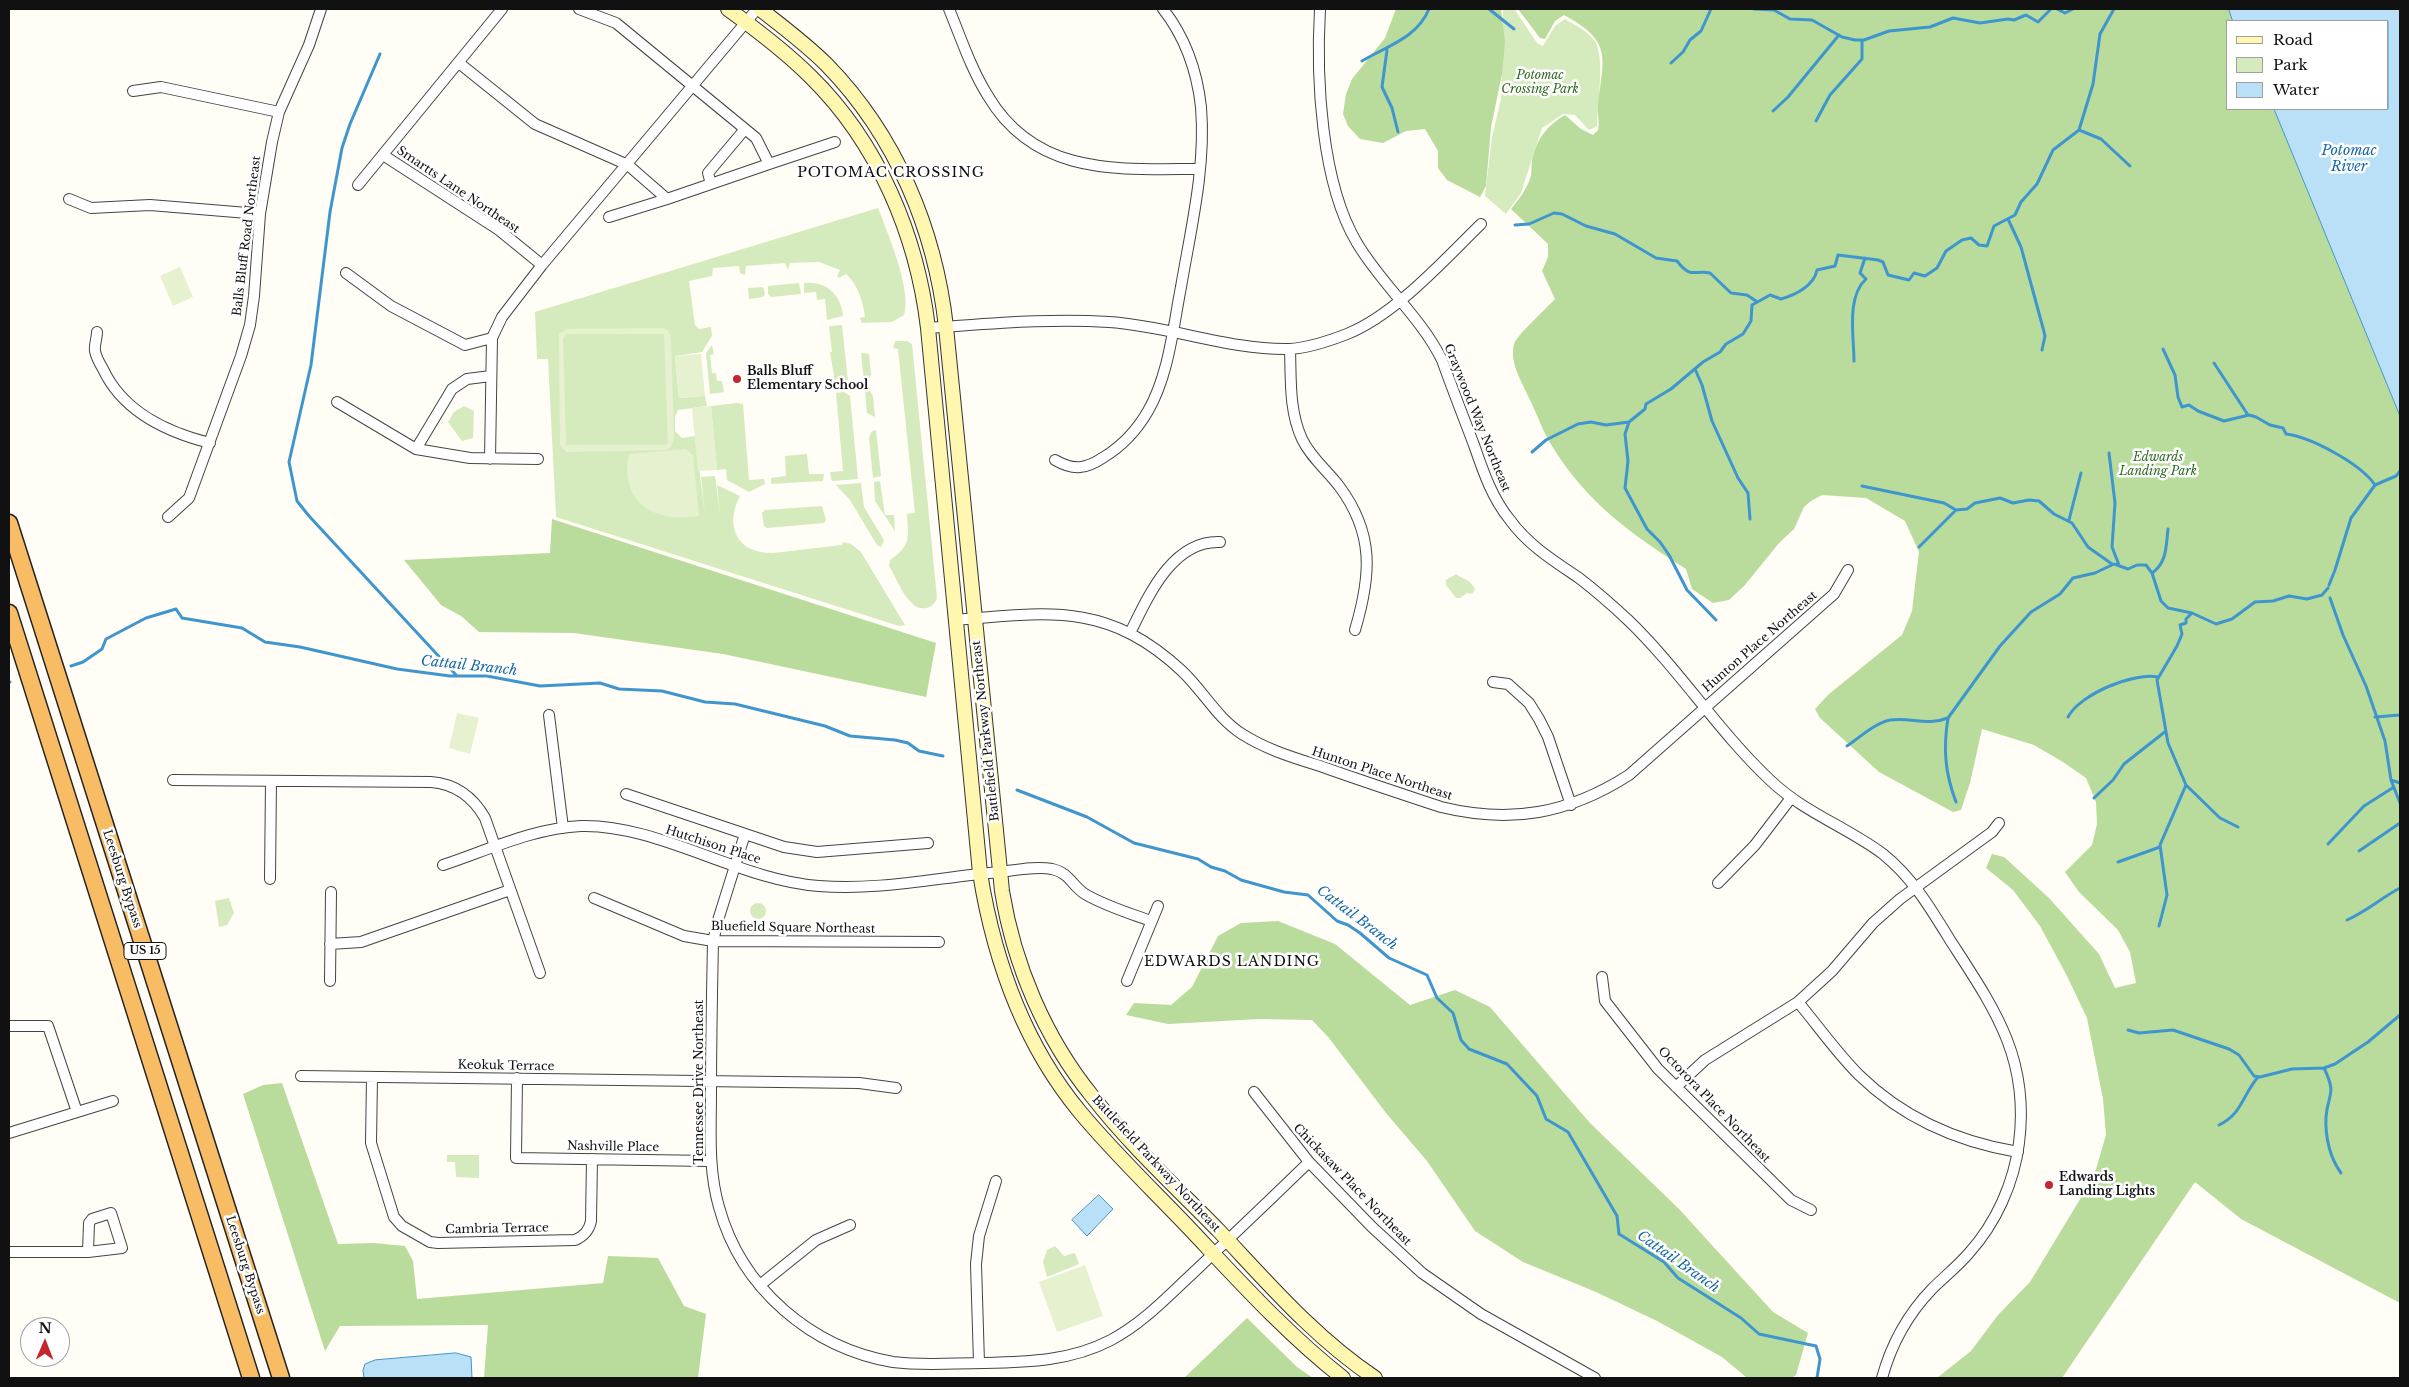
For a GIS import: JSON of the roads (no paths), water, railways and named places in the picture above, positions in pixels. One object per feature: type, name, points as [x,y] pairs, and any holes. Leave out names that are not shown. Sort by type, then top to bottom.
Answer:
[{"type":"highway","name":"Leesburg Bypass","points":[[9,523],[281,1378]]},
{"type":"highway","name":"US 15","points":[[9,613],[251,1378]]},
{"type":"main road","name":"Battlefield Parkway Northeast","points":[[728,9],[771,41],[816,82],[845,116],[869,151],[895,201],[918,271],[928,328],[980,873],[991,934],[1000,966],[1022,1018],[1046,1063],[1079,1111],[1294,1337],[1343,1378]]},
{"type":"main road","name":"Battlefield Parkway Northeast","points":[[758,9],[801,41],[827,66],[864,110],[886,142],[910,189],[924,224],[939,278],[946,327],[1004,906],[1018,957],[1042,1016],[1064,1057],[1114,1122],[1310,1326],[1375,1378]]},
{"type":"street","name":"Balls Bluff Road Northeast","points":[[168,516],[189,498],[210,443],[250,325],[260,214],[266,172],[279,112],[309,45],[321,9]]},
{"type":"street","name":"Smartts Lane Northeast","points":[[358,185],[502,9]]},
{"type":"street","points":[[579,9],[616,23],[692,85],[756,138],[768,164]]},
{"type":"street","points":[[490,459],[492,338],[502,317],[542,265],[758,9]]},
{"type":"street","points":[[949,9],[978,80],[989,98],[1012,126],[1043,149],[1064,159],[1102,168],[1200,170]]},
{"type":"street","points":[[1055,460],[1068,467],[1085,467],[1112,452],[1138,426],[1156,393],[1173,331],[1200,170],[1201,136],[1198,86],[1186,47],[1163,9]]},
{"type":"street","name":"Graywood Way Northeast","points":[[1320,9],[1319,73],[1328,156],[1337,199],[1356,242],[1370,264],[1422,326],[1442,360],[1488,484],[1510,520],[1539,550],[1581,580],[1630,622],[1768,779],[1791,798],[1874,848],[1916,887],[1994,1008],[2004,1029],[2018,1072],[2021,1095],[2021,1124],[2018,1152],[2006,1194],[1996,1215],[1970,1252],[1917,1306],[1894,1343],[1882,1378]]},
{"type":"street","points":[[459,62],[535,124],[628,165],[667,199]]},
{"type":"street","points":[[133,91],[161,87],[279,112]]},
{"type":"street","points":[[711,184],[708,173],[745,129]]},
{"type":"street","points":[[609,217],[835,142]]},
{"type":"street","name":"Smartts Lane Northeast","points":[[383,155],[499,230],[542,265]]},
{"type":"street","points":[[69,199],[91,208],[150,205],[260,214]]},
{"type":"street","points":[[928,328],[1016,321],[1074,320],[1143,325],[1251,347],[1290,349],[1324,342],[1349,333],[1373,320],[1400,300],[1481,224]]},
{"type":"street","points":[[346,273],[391,306],[465,345],[492,338]]},
{"type":"street","points":[[97,332],[95,351],[107,378],[124,400],[154,423],[187,437],[210,443]]},
{"type":"street","points":[[1290,349],[1292,408],[1299,432],[1310,453],[1349,499],[1363,531],[1367,548],[1367,577],[1364,599],[1355,630]]},
{"type":"street","points":[[416,449],[452,389],[467,379],[491,376]]},
{"type":"street","points":[[337,402],[416,449],[470,458],[538,459]]},
{"type":"street","points":[[1130,633],[1151,592],[1175,562],[1190,548],[1199,544],[1220,542]]},
{"type":"street","name":"Hunton Place Northeast","points":[[956,620],[1034,613],[1059,613],[1101,622],[1130,633],[1168,658],[1185,674],[1226,722],[1250,739],[1274,751],[1441,807],[1464,813],[1510,816],[1533,814],[1571,805],[1592,796],[1629,775],[1834,594],[1848,570]]},
{"type":"street","points":[[1493,682],[1508,684],[1528,704],[1539,719],[1548,737],[1571,805]]},
{"type":"street","points":[[549,715],[563,828]]},
{"type":"street","points":[[174,780],[431,782],[450,786],[470,798],[479,807],[540,973]]},
{"type":"street","points":[[270,879],[271,781]]},
{"type":"street","points":[[626,794],[784,847],[817,852],[928,843]]},
{"type":"street","points":[[1718,882],[1754,845],[1791,798]]},
{"type":"street","points":[[1676,1087],[1705,1060],[1798,1002],[1832,971],[1873,923],[1916,887],[1992,832],[1999,823]]},
{"type":"street","name":"Hutchison Place","points":[[443,865],[535,834],[563,828],[595,827],[622,830],[796,883],[843,888],[1042,868],[1061,872],[1069,877],[1082,892],[1093,898],[1151,921]]},
{"type":"street","name":"Tennessee Drive Northeast","points":[[745,834],[713,941],[710,1160],[718,1206],[726,1229],[746,1269],[782,1308],[810,1330],[836,1346],[856,1353],[897,1362],[979,1363],[1053,1359],[1073,1355],[1105,1342],[1147,1315],[1309,1162]]},
{"type":"street","points":[[330,944],[361,942],[510,890]]},
{"type":"street","points":[[330,981],[331,892]]},
{"type":"street","name":"Bluefield Square Northeast","points":[[594,898],[684,936],[713,941],[939,942]]},
{"type":"street","points":[[1127,981],[1158,906]]},
{"type":"street","name":"Octorora Place Northeast","points":[[1602,977],[1605,1001],[1658,1069],[1791,1200],[1811,1210]]},
{"type":"street","points":[[1798,1002],[1858,1074],[1896,1106],[1939,1131],[2018,1152]]},
{"type":"street","points":[[9,1026],[48,1026],[77,1112]]},
{"type":"street","name":"Keokuk Terrace","points":[[301,1076],[711,1081],[859,1084],[896,1088]]},
{"type":"street","name":"Cambria Terrace","points":[[372,1077],[371,1143],[394,1217],[402,1226],[430,1242],[575,1240],[581,1237],[589,1228],[591,1221],[592,1159]]},
{"type":"street","name":"Nashville Place","points":[[517,1078],[516,1158],[710,1160]]},
{"type":"street","name":"Chickasaw Place Northeast","points":[[1254,1092],[1309,1162],[1372,1227],[1422,1273],[1481,1314],[1596,1378]]},
{"type":"street","points":[[9,1133],[113,1101]]},
{"type":"street","points":[[979,1363],[976,1264],[979,1236],[996,1181]]},
{"type":"street","points":[[760,1285],[816,1240],[850,1225]]},
{"type":"street","points":[[9,1252],[88,1252]]},
{"type":"water","name":"Potomac River","points":[[2229,9],[2400,9],[2400,416],[2274,110],[2389,110],[2389,20],[2233,20]]},
{"type":"water","points":[[1099,1195],[1113,1209],[1087,1236],[1072,1220]]},
{"type":"water","points":[[456,1353],[471,1357],[472,1378],[364,1378],[363,1370],[365,1364],[375,1360]]},
{"type":"waterway","points":[[1362,61],[1409,34],[1424,19],[1429,9]]},
{"type":"waterway","points":[[1489,9],[1514,29]]},
{"type":"waterway","points":[[1671,63],[1683,52],[1690,40],[1701,31],[1711,9]]},
{"type":"waterway","points":[[1754,9],[1774,10],[1790,19],[1812,20],[1842,37],[1855,40],[1864,40],[1889,31],[1930,27],[1953,18],[1980,23],[2008,19],[2014,20],[2026,15],[2038,22],[2051,9]]},
{"type":"waterway","points":[[2057,9],[2065,13],[2073,9]]},
{"type":"waterway","points":[[1532,452],[1546,440],[1578,424],[1591,422],[1606,425],[1629,422],[1645,409],[1646,404],[1671,389],[1703,362],[1720,352],[1726,344],[1743,334],[1751,321],[1752,305],[1770,295],[1781,299],[1798,292],[1812,281],[1817,270],[1835,266],[1838,255],[1878,260],[1883,262],[1888,275],[1909,280],[1914,273],[1925,276],[1937,268],[1946,251],[1962,240],[1971,238],[1979,245],[1987,246],[1994,226],[2015,215],[2021,202],[2037,184],[2053,150],[2079,130],[2093,84],[2100,34],[2114,9]]},
{"type":"waterway","points":[[1773,111],[1788,97],[1839,35]]},
{"type":"waterway","points":[[1816,121],[1830,95],[1862,59],[1862,40]]},
{"type":"waterway","points":[[1387,50],[1382,87],[1392,108],[1398,132]]},
{"type":"waterway","points":[[380,54],[350,124],[342,148],[330,212],[311,365],[289,462],[297,501],[457,676]]},
{"type":"waterway","points":[[2079,130],[2101,139],[2130,166]]},
{"type":"waterway","points":[[1515,225],[1529,224],[1554,213],[1562,214],[1586,226],[1615,234],[1656,258],[1677,261],[1689,272],[1710,273],[1731,293],[1747,295],[1756,301]]},
{"type":"waterway","points":[[2008,219],[2021,247],[2043,328],[2045,336],[2042,350]]},
{"type":"waterway","points":[[1854,361],[1853,307],[1860,287],[1866,279],[1860,273],[1865,258]]},
{"type":"waterway","points":[[2163,349],[2175,375],[2178,397],[2182,407],[2189,405],[2198,411],[2224,421],[2249,415],[2256,417],[2270,425],[2283,428],[2286,434],[2308,440],[2335,453],[2359,469],[2375,485]]},
{"type":"waterway","points":[[2214,363],[2248,415]]},
{"type":"waterway","points":[[1695,369],[1702,385],[1712,421],[1738,478],[1748,493],[1750,519]]},
{"type":"waterway","points":[[1629,422],[1625,434],[1628,461],[1625,488],[1647,529],[1660,542],[1669,555],[1687,590],[1716,620]]},
{"type":"waterway","points":[[2109,453],[2115,503],[2112,547],[2119,565]]},
{"type":"waterway","points":[[2329,585],[2351,518],[2375,485],[2396,476],[2400,471]]},
{"type":"waterway","points":[[2069,520],[2081,473]]},
{"type":"waterway","points":[[1862,486],[1944,503],[1956,510],[1967,509],[1975,503],[2000,498],[2013,503],[2029,500],[2039,501],[2054,514],[2072,523],[2088,547],[2112,564]]},
{"type":"waterway","points":[[1919,547],[1956,510]]},
{"type":"waterway","points":[[2152,573],[2161,564],[2163,559],[2168,529]]},
{"type":"waterway","points":[[1847,746],[1873,727],[1890,720],[1933,721],[1948,718],[2000,646],[2031,612],[2060,594],[2073,578],[2095,573],[2114,564],[2128,569],[2137,565],[2146,565],[2152,573],[2161,601],[2168,608],[2192,613],[2216,624],[2232,619],[2255,602],[2273,601],[2289,596],[2307,599],[2322,595],[2328,588]]},
{"type":"waterway","points":[[2330,598],[2343,635],[2366,686],[2385,741],[2391,780],[2400,803]]},
{"type":"waterway","name":"Cattail Branch","points":[[71,666],[83,662],[102,649],[106,639],[146,618],[176,609],[182,618],[242,628],[265,642],[300,647],[397,669],[450,676],[487,676],[540,686],[600,683],[619,689],[662,691],[705,702],[735,704],[825,726],[850,736],[908,743],[919,751],[943,756]]},
{"type":"waterway","points":[[2159,926],[2167,895],[2160,845],[2186,785],[2168,743],[2157,680],[2177,646],[2182,634],[2180,625],[2186,623],[2186,619],[2192,613]]},
{"type":"waterway","points":[[2068,717],[2074,708],[2084,700],[2108,686],[2136,678],[2158,677]]},
{"type":"waterway","points":[[2375,717],[2400,715]]},
{"type":"waterway","points":[[1948,718],[1946,761],[1949,781],[1956,802]]},
{"type":"waterway","points":[[2094,798],[2113,780],[2124,764],[2166,731]]},
{"type":"waterway","points":[[2391,780],[2400,783]]},
{"type":"waterway","points":[[2186,785],[2220,818],[2238,827]]},
{"type":"waterway","points":[[2328,844],[2364,806],[2394,787]]},
{"type":"waterway","name":"Cattail Branch","points":[[1017,790],[1087,817],[1134,843],[1198,859],[1241,880],[1284,892],[1308,895],[1337,921],[1348,925],[1360,933],[1389,958],[1427,975],[1437,998],[1453,1013],[1461,1040],[1469,1049],[1507,1064],[1537,1096],[1546,1119],[1568,1132],[1617,1216],[1619,1234],[1664,1262],[1678,1278],[1741,1318],[1759,1334],[1816,1346],[1820,1359],[1817,1378]]},
{"type":"waterway","points":[[2359,851],[2400,823]]},
{"type":"waterway","points":[[2118,862],[2160,847]]},
{"type":"waterway","points":[[2347,920],[2400,888]]},
{"type":"waterway","points":[[2128,1030],[2139,1033],[2173,1030],[2229,1049],[2239,1055],[2254,1076],[2260,1077],[2292,1069],[2324,1068],[2335,1064],[2368,1042],[2400,1015]]},
{"type":"waterway","points":[[2324,1068],[2331,1089],[2326,1117],[2327,1140],[2331,1154],[2341,1173]]},
{"type":"waterway","points":[[2219,1125],[2233,1116],[2258,1077]]},
{"type":"place","name":"Balls Bluff Elementary School","points":[[737,379]]},
{"type":"place","name":"Edwards Landing Lights","points":[[2049,1185]]},
{"type":"district","name":"POTOMAC CROSSING","points":[[891,173]]},
{"type":"district","name":"EDWARDS LANDING","points":[[1232,962]]},
{"type":"park label","name":"Potomac Crossing Park","points":[[1540,83]]},
{"type":"park label","name":"Edwards Landing Park","points":[[2158,465]]}]
